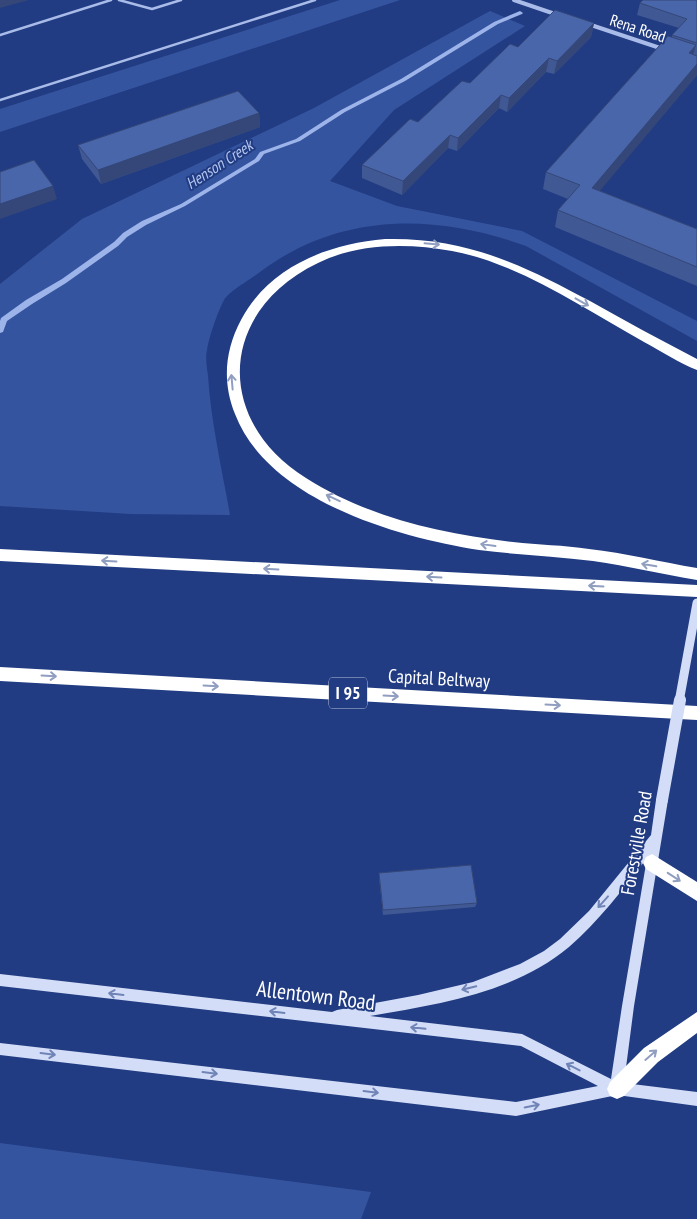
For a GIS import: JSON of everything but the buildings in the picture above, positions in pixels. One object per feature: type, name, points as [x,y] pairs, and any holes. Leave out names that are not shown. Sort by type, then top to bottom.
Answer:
[{"type":"highway","points":[[697,365],[535,276],[488,255],[445,245],[390,243],[358,246],[337,251],[307,263],[278,281],[258,301],[242,325],[236,339],[232,384],[240,414],[256,443],[268,456],[296,479],[338,501],[390,522],[466,542],[528,550],[591,555],[697,574]]},
{"type":"highway","points":[[0,555],[697,591]]},
{"type":"highway","name":"Capital Beltway","points":[[0,674],[697,713]]},
{"type":"highway","points":[[652,862],[697,892]]},
{"type":"highway","points":[[617,1089],[651,1055],[697,1021]]},
{"type":"main road","name":"Forestville Road","points":[[617,1089],[662,800],[697,603]]},
{"type":"main road","points":[[325,1018],[472,988],[530,966],[578,930],[610,895],[656,837]]},
{"type":"main road","name":"Allentown Road","points":[[0,980],[522,1040],[617,1089]]},
{"type":"main road","name":"Allentown Road","points":[[0,1049],[516,1109],[617,1089],[697,1099]]},
{"type":"street","points":[[514,0],[560,15]]},
{"type":"street","name":"Rena Road","points":[[579,22],[670,52]]},
{"type":"lane","points":[[0,35],[111,0]]},
{"type":"lane","points":[[119,0],[152,9],[180,0]]},
{"type":"lane","points":[[0,100],[315,0]]},
{"type":"shaded area","points":[[340,0],[400,0],[0,132],[0,109]]},
{"type":"shaded area","points":[[490,11],[525,26],[394,110],[330,181],[397,206],[522,231],[697,321],[697,341],[526,246],[492,235],[423,224],[389,224],[355,229],[323,238],[291,252],[235,289],[224,300],[210,338],[206,360],[214,429],[230,515],[131,514],[0,506],[0,284],[82,219],[314,108]]},
{"type":"shaded area","points":[[0,1143],[371,1192],[361,1219],[0,1219]]},
{"type":"waterway","name":"Henson Creek","points":[[0,330],[4,320],[64,281],[144,223],[183,205],[257,160],[262,153],[298,140],[343,111],[403,80],[496,23],[520,13]]}]
